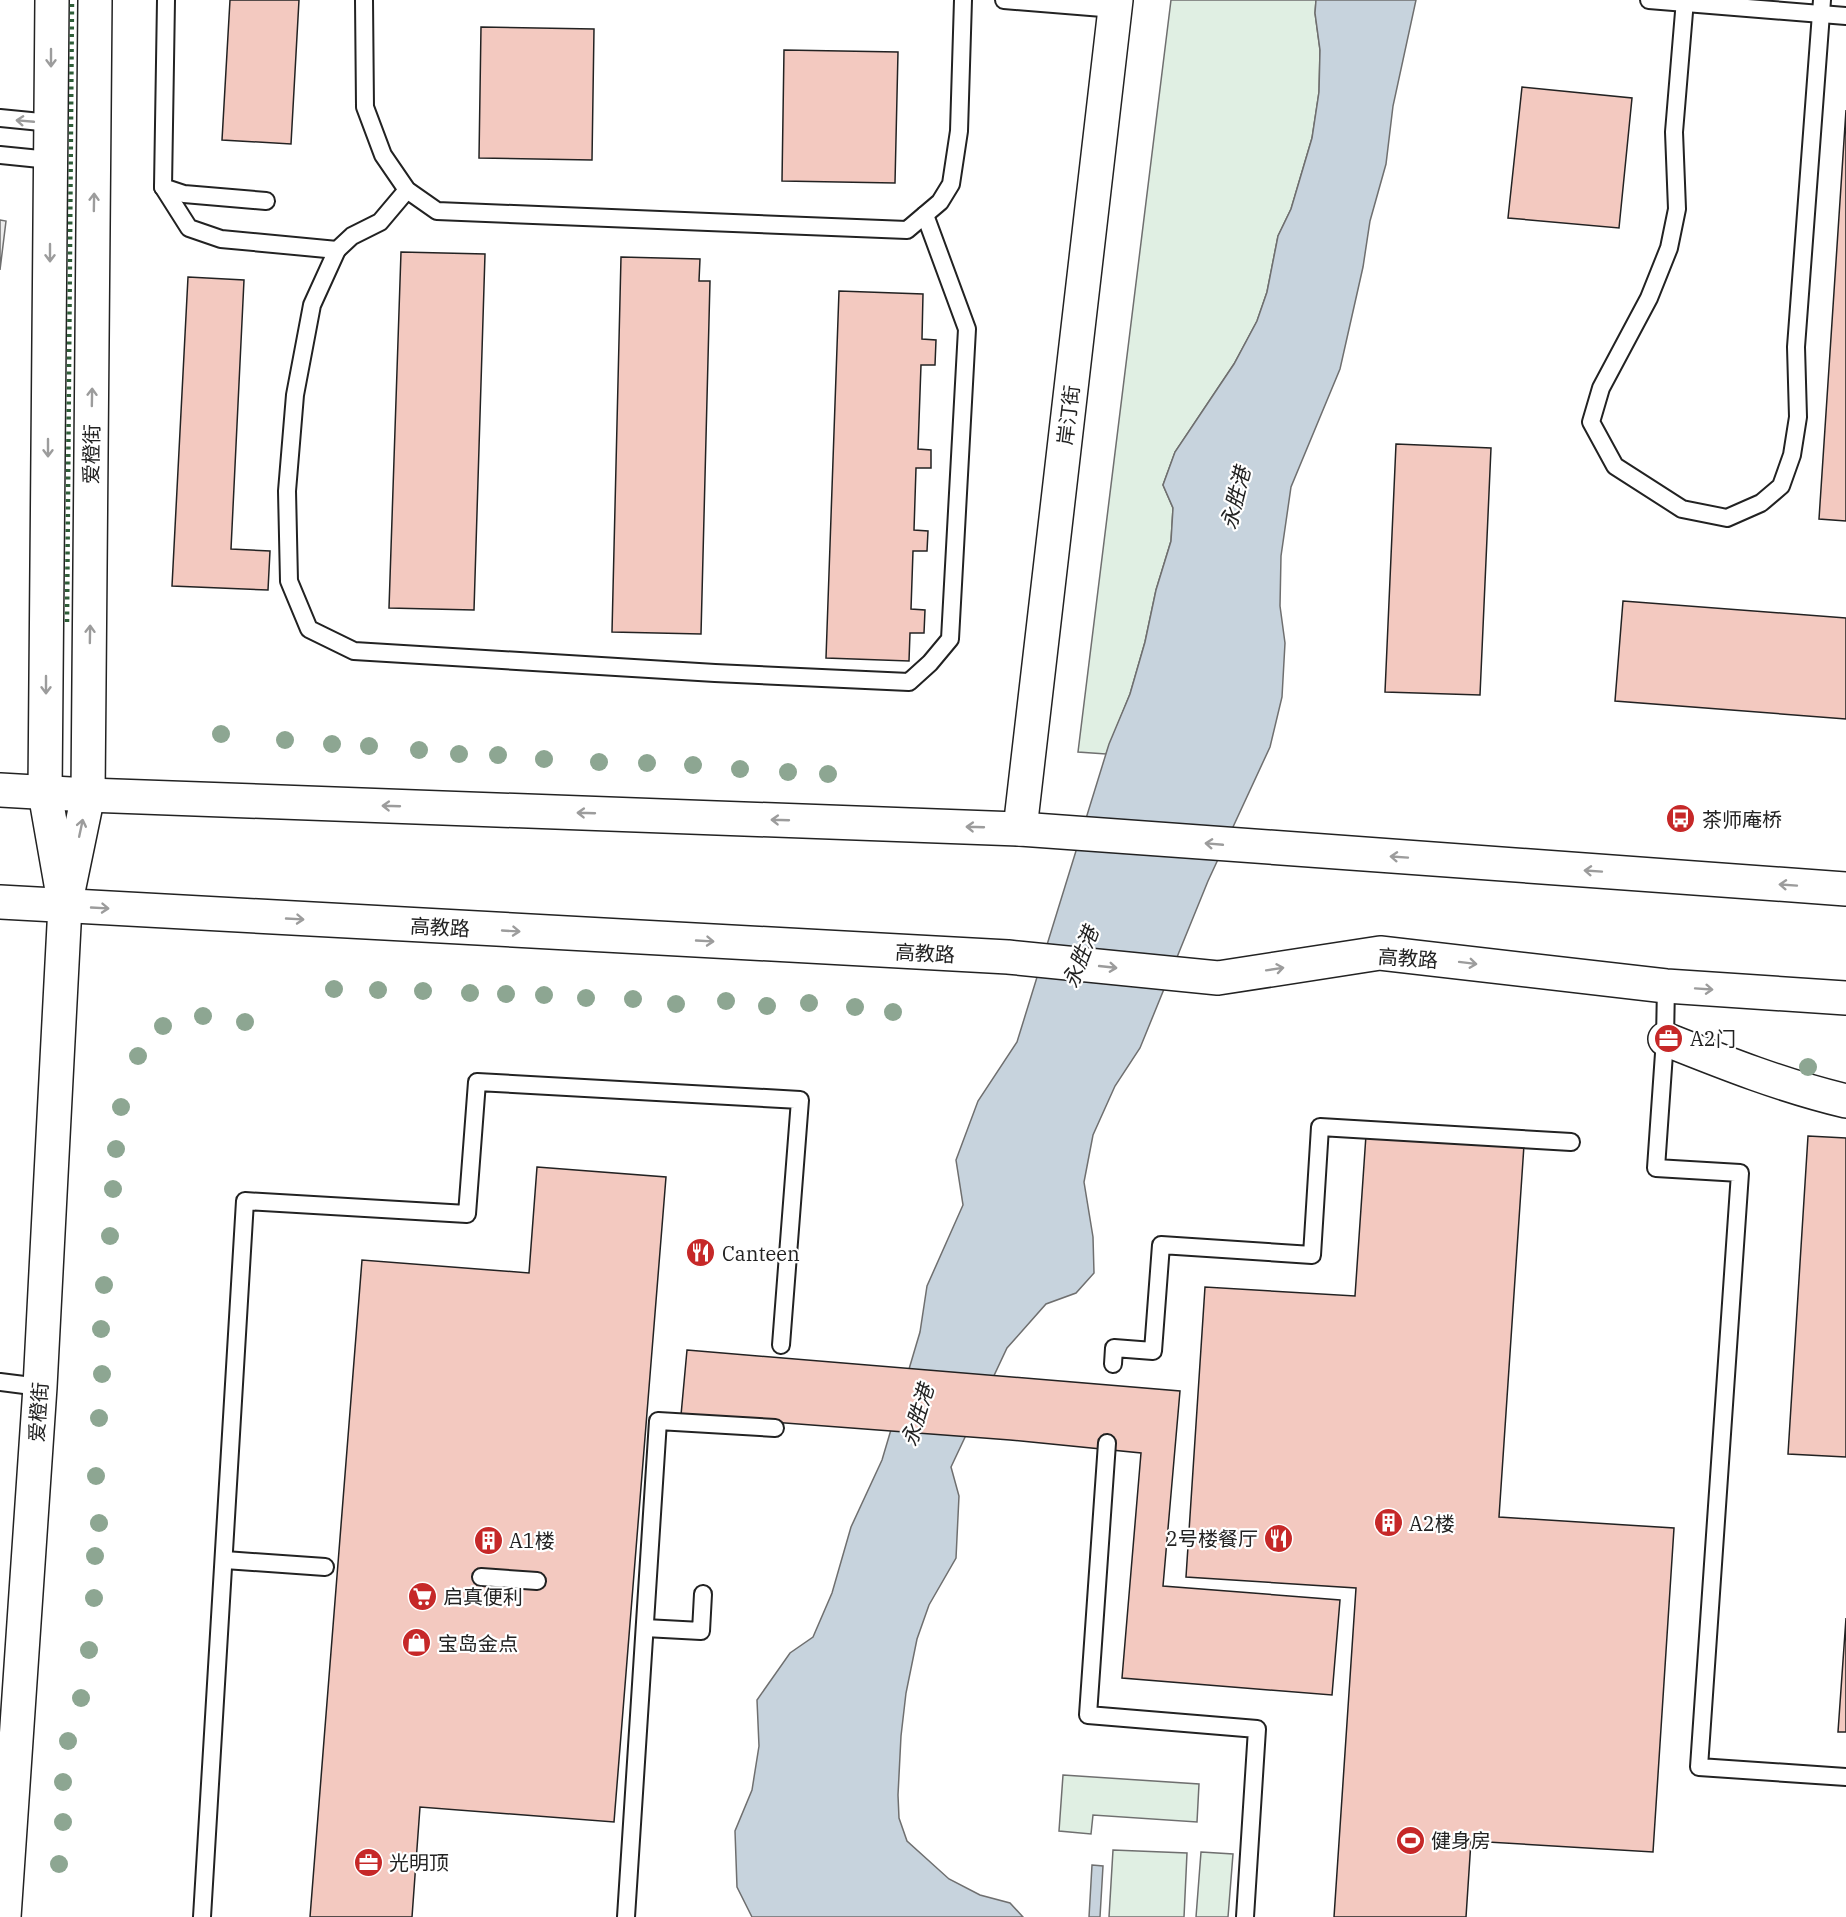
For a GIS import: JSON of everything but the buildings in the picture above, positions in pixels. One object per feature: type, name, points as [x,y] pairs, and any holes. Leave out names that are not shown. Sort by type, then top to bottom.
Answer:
[{"type":"street","name":"爱橙街","points":[[52,0],[45,793],[65,906]]},
{"type":"street","name":"爱橙街","points":[[4,1917],[40,1387],[65,906],[88,795],[95,0]]},
{"type":"street","name":"岸汀街","points":[[1020,829],[1115,4]]},
{"type":"street","points":[[0,790],[1020,829],[1846,890]]},
{"type":"street","name":"高教路","points":[[0,902],[1008,957],[1218,978],[1380,953],[1666,986],[1846,998]]},
{"type":"street","points":[[1665,1039],[1761,1077],[1846,1101]]},
{"type":"lane","points":[[166,0],[164,187],[189,228],[221,239],[337,250]]},
{"type":"lane","points":[[364,0],[365,107],[383,155],[406,190],[437,211],[907,230],[940,202],[951,184],[959,131],[963,0]]},
{"type":"lane","points":[[1004,0],[1115,4]]},
{"type":"lane","points":[[1649,0],[1821,7],[1846,16]]},
{"type":"lane","points":[[1684,1],[1674,132],[1677,209],[1671,238],[1649,298],[1601,388],[1591,422],[1615,466],[1682,509],[1727,518],[1761,503],[1780,486],[1792,455],[1798,417],[1796,347],[1821,7]]},
{"type":"lane","points":[[0,118],[51,123]]},
{"type":"lane","points":[[0,155],[50,160]]},
{"type":"lane","points":[[164,187],[184,194],[266,201]]},
{"type":"lane","points":[[406,190],[380,222],[352,236],[337,250],[312,305],[295,395],[287,491],[289,581],[309,629],[354,651],[715,673],[909,682],[930,663],[950,639],[967,329],[925,215]]},
{"type":"lane","points":[[1666,986],[1665,1039],[1656,1168],[1740,1173],[1699,1767],[1846,1777]]},
{"type":"lane","points":[[202,1917],[245,1201],[467,1214],[477,1082],[800,1100],[781,1345]]},
{"type":"lane","points":[[1113,1364],[1114,1348],[1153,1351],[1161,1245],[1312,1255],[1320,1127],[1571,1142]]},
{"type":"lane","points":[[0,1382],[40,1387]]},
{"type":"lane","points":[[626,1917],[645,1628],[642,1588],[658,1421],[775,1428]]},
{"type":"lane","points":[[1107,1443],[1088,1715],[1257,1729],[1245,1917]]},
{"type":"lane","points":[[225,1560],[326,1567]]},
{"type":"lane","points":[[481,1577],[537,1581]]},
{"type":"lane","points":[[645,1628],[701,1631],[703,1594]]},
{"type":"green space","points":[[1171,0],[1316,0],[1315,13],[1320,50],[1319,92],[1312,138],[1291,209],[1278,236],[1267,292],[1257,321],[1234,364],[1175,452],[1163,485],[1173,508],[1171,541],[1156,590],[1145,642],[1130,694],[1106,754],[1078,752]]},
{"type":"green space","points":[[1063,1775],[1199,1784],[1197,1822],[1093,1815],[1091,1834],[1059,1831]]},
{"type":"green space","points":[[1113,1850],[1187,1853],[1184,1917],[1109,1917]]},
{"type":"green space","points":[[1201,1852],[1233,1854],[1228,1917],[1196,1917]]},
{"type":"shaded area","points":[[0,220],[6,221],[0,270]]},
{"type":"water","name":"永胜港","points":[[1316,0],[1416,0],[1393,106],[1386,164],[1370,221],[1363,267],[1340,369],[1291,487],[1281,556],[1280,606],[1285,643],[1282,697],[1270,747],[1208,881],[1140,1048],[1115,1086],[1093,1135],[1084,1182],[1093,1237],[1094,1273],[1076,1293],[1046,1304],[1007,1348],[951,1467],[959,1496],[956,1558],[929,1605],[917,1639],[906,1693],[898,1795],[899,1818],[907,1841],[949,1879],[980,1895],[1010,1903],[1023,1917],[752,1917],[737,1887],[735,1831],[752,1790],[759,1746],[757,1700],[790,1653],[813,1637],[832,1593],[851,1527],[882,1460],[920,1332],[927,1286],[963,1205],[956,1160],[978,1101],[1017,1042],[1109,744],[1130,694],[1145,642],[1156,590],[1171,541],[1173,508],[1163,485],[1175,452],[1234,364],[1257,321],[1267,292],[1278,236],[1291,209],[1312,138],[1319,92],[1320,50],[1315,13]]},
{"type":"water","points":[[1092,1865],[1103,1866],[1100,1917],[1089,1917]]},
{"type":"hedge","points":[[67,622],[72,0]]},
{"type":"place","name":"茶师庵桥","points":[[1681,819]]},
{"type":"place","name":"A2门","points":[[1669,1038]]},
{"type":"place","name":"Canteen","points":[[701,1253]]},
{"type":"place","name":"A2楼","points":[[1388,1523]]},
{"type":"place","name":"2号楼餐厅","points":[[1279,1538]]},
{"type":"place","name":"A1楼","points":[[488,1540]]},
{"type":"place","name":"启真便利","points":[[422,1596]]},
{"type":"place","name":"宝岛金点","points":[[417,1643]]},
{"type":"place","name":"健身房","points":[[1410,1840]]},
{"type":"place","name":"光明顶","points":[[368,1862]]}]
